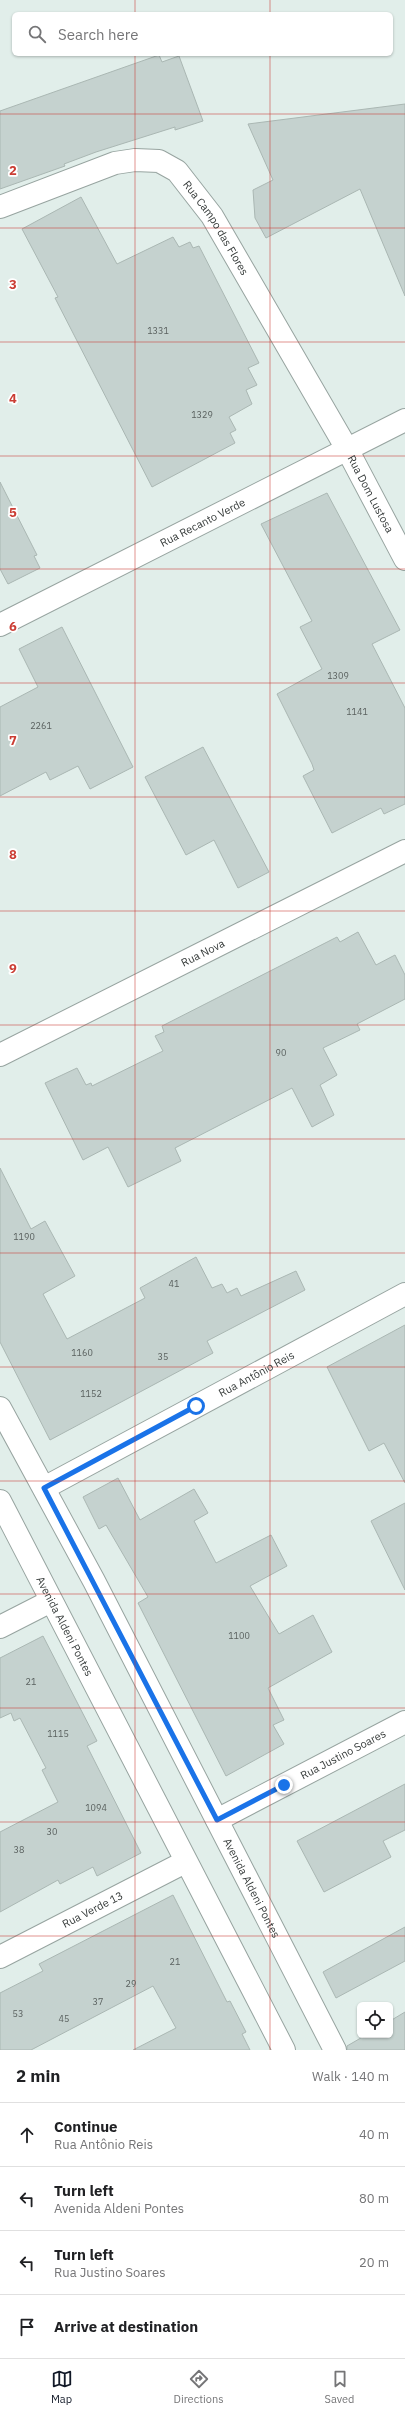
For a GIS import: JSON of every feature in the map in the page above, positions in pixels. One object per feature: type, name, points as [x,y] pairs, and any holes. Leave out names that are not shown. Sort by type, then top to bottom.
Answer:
[{"type":"street","name":"Rua Campo das Flores","points":[[0,207],[115,163],[135,160],[159,161],[177,171],[212,216],[347,449]]},
{"type":"street","name":"Rua Recanto Verde","points":[[0,625],[405,420]]},
{"type":"street","name":"Rua Dom Lustosa","points":[[347,449],[405,560]]},
{"type":"street","name":"Rua Nova","points":[[0,1056],[405,851]]},
{"type":"street","name":"Rua Antônio Reis","points":[[44,1488],[405,1294]]},
{"type":"street","name":"Avenida Aldeni Pontes","points":[[0,1408],[44,1488],[335,2050]]},
{"type":"street","name":"Avenida Aldeni Pontes","points":[[0,1501],[185,1862],[284,2050]]},
{"type":"street","points":[[0,1627],[51,1601]]},
{"type":"street","name":"Rua Justino Soares","points":[[217,1820],[405,1722]]},
{"type":"street","name":"Rua Verde 13","points":[[0,1957],[185,1862]]},
{"type":"building","points":[[156,56],[159,56],[162,62],[179,56],[203,121],[175,130],[175,127],[96,152],[64,164],[65,166],[0,189],[0,111]]},
{"type":"building","points":[[405,104],[405,296],[360,189],[266,238],[255,218],[253,190],[273,180],[248,124]]},
{"type":"building","points":[[81,197],[117,264],[173,237],[179,247],[190,242],[193,248],[199,246],[259,363],[248,368],[257,385],[246,390],[252,404],[229,417],[236,430],[230,433],[235,443],[152,487],[55,298],[58,297],[22,229]]},
{"type":"building","points":[[0,482],[37,555],[34,556],[40,568],[8,584],[0,569]]},
{"type":"building","points":[[327,493],[400,630],[372,644],[405,708],[405,804],[384,814],[381,808],[332,833],[303,776],[314,770],[312,764],[277,694],[322,669],[300,627],[312,621],[261,524]]},
{"type":"building","points":[[62,627],[133,767],[90,789],[78,766],[50,780],[46,772],[0,796],[0,707],[38,687],[19,649]]},
{"type":"building","points":[[203,747],[269,872],[238,888],[214,840],[186,855],[145,777]]},
{"type":"building","points":[[358,932],[376,965],[395,955],[405,975],[405,999],[357,1024],[360,1030],[323,1048],[337,1075],[320,1085],[334,1115],[312,1127],[292,1088],[175,1148],[181,1161],[128,1187],[108,1147],[83,1160],[45,1083],[77,1068],[86,1085],[91,1083],[92,1086],[163,1051],[155,1036],[164,1032],[162,1026],[337,937],[340,942]]},
{"type":"building","points":[[0,1168],[31,1229],[45,1221],[75,1276],[43,1294],[67,1339],[145,1298],[140,1288],[196,1257],[212,1288],[222,1284],[227,1293],[237,1288],[241,1296],[296,1271],[305,1290],[207,1341],[213,1353],[50,1440],[0,1342]]},
{"type":"building","points":[[405,1325],[405,1483],[384,1443],[369,1451],[327,1367]]},
{"type":"building","points":[[118,1478],[140,1520],[194,1489],[208,1513],[194,1521],[216,1563],[271,1535],[287,1566],[250,1586],[279,1634],[313,1615],[332,1652],[268,1688],[284,1720],[273,1725],[284,1744],[226,1776],[138,1603],[148,1597],[106,1525],[99,1529],[83,1497]]},
{"type":"building","points":[[405,1503],[405,1590],[371,1521]]},
{"type":"building","points":[[43,1636],[97,1741],[87,1746],[141,1853],[97,1876],[93,1867],[60,1884],[58,1880],[0,1912],[0,1832],[58,1802],[42,1770],[46,1768],[20,1718],[14,1721],[11,1713],[0,1718],[0,1658]]},
{"type":"building","points":[[405,1784],[405,1830],[383,1841],[391,1857],[324,1892],[297,1841]]},
{"type":"building","points":[[173,1895],[227,2002],[230,2001],[246,2032],[242,2034],[250,2050],[133,2050],[176,2028],[153,1986],[31,2050],[0,2050],[0,1993],[43,1971],[39,1964]]},
{"type":"building","points":[[405,1927],[405,1961],[336,1998],[323,1972]]},
{"type":"building","points":[[405,2012],[405,2050],[347,2050],[347,2046],[361,2038],[393,2038],[393,2019]]},
{"type":"route","points":[[196,1406],[44,1488],[94,1581],[217,1820],[284,1785]]}]
